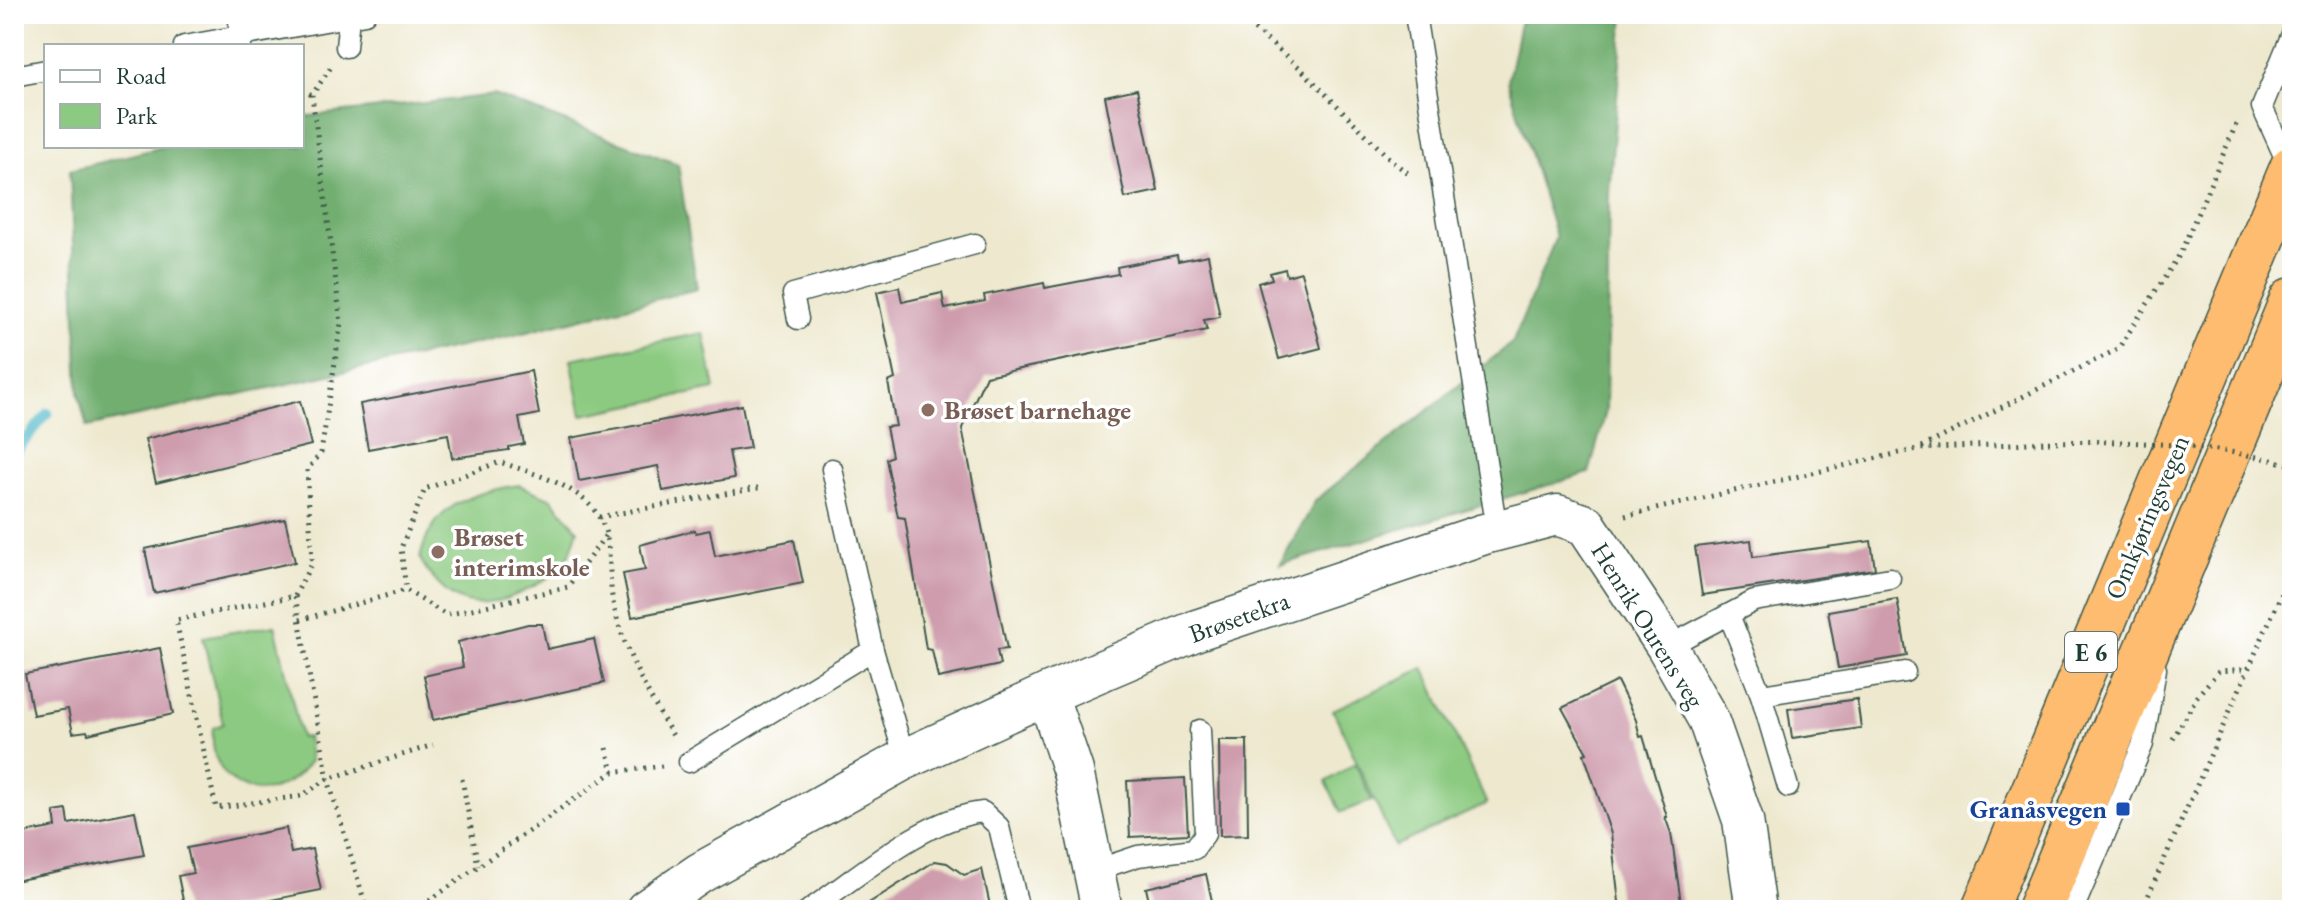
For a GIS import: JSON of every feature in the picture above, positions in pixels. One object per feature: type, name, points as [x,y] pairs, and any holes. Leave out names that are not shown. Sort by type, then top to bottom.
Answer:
[{"type":"highway","name":"Omkjøringsvegen","points":[[1984,910],[2291,170]]},
{"type":"highway","name":"Omkjøringsvegen","points":[[2039,910],[2292,300]]},
{"type":"street","name":"Brøsetekra","points":[[646,910],[700,873],[905,759],[1197,630],[1497,530],[1557,515],[1586,525]]},
{"type":"street","name":"Henrik Ourens veg","points":[[1586,525],[1667,647],[1708,719],[1743,820],[1756,910]]},
{"type":"street","points":[[1047,694],[1073,771],[1102,910]]},
{"type":"lane","points":[[239,41],[240,14]]},
{"type":"lane","points":[[1415,14],[1497,530]]},
{"type":"lane","points":[[206,44],[239,41],[357,16]]},
{"type":"lane","points":[[346,47],[357,16]]},
{"type":"lane","points":[[2291,170],[2262,107],[2292,34]]},
{"type":"lane","points":[[14,76],[44,70]]},
{"type":"lane","points":[[798,319],[793,294],[975,244]]},
{"type":"lane","points":[[832,469],[873,650],[905,759]]},
{"type":"lane","points":[[1667,647],[1754,601],[1890,578]]},
{"type":"lane","points":[[2073,910],[2143,744],[2169,597]]},
{"type":"lane","points":[[1729,615],[1761,695],[1788,787]]},
{"type":"lane","points":[[689,762],[873,650]]},
{"type":"lane","points":[[1761,695],[1905,672]]},
{"type":"lane","points":[[1093,871],[1138,856],[1194,849],[1205,834],[1200,730]]},
{"type":"lane","points":[[809,910],[929,829],[963,814],[983,812],[999,827],[1019,910]]},
{"type":"path","points":[[1236,14],[1299,67],[1393,162],[1445,200]]},
{"type":"path","points":[[346,47],[312,95],[341,323],[321,453],[307,470],[312,562],[295,596],[328,779],[367,910]]},
{"type":"path","points":[[304,91],[312,95]]},
{"type":"path","points":[[1917,449],[2118,349],[2180,254],[2237,122]]},
{"type":"path","points":[[1586,525],[1917,449],[2048,442],[2153,441],[2237,452],[2292,465]]},
{"type":"path","points":[[406,590],[401,548],[425,489],[500,462],[571,489],[599,517],[605,536],[614,607],[643,686],[689,762],[613,772],[416,910]]},
{"type":"path","points":[[599,517],[763,487]]},
{"type":"path","points":[[300,620],[406,590],[446,615],[568,587],[605,536]]},
{"type":"path","points":[[2142,910],[2292,570]]},
{"type":"path","points":[[295,596],[176,620],[216,808],[301,796],[328,779],[433,745]]},
{"type":"path","points":[[2168,747],[2198,695],[2211,679],[2228,668],[2247,669]]},
{"type":"path","points":[[607,748],[613,772]]},
{"type":"path","points":[[462,779],[478,866]]},
{"type":"path","points":[[720,910],[745,893]]},
{"type":"green space","points":[[1522,14],[1624,14],[1609,192],[1606,411],[1589,473],[1280,565],[1316,500],[1513,342],[1556,237],[1508,81]]},
{"type":"green space","points":[[494,95],[678,164],[697,289],[511,336],[87,427],[79,395],[70,170],[159,148],[304,148],[304,117]]},
{"type":"green space","points":[[704,333],[715,389],[582,415],[571,359]]},
{"type":"green space","points":[[519,485],[552,499],[578,530],[567,559],[543,581],[499,601],[483,603],[456,598],[431,576],[420,559],[433,526],[443,514],[469,498]]},
{"type":"green space","points":[[275,625],[301,738],[307,737],[310,761],[295,777],[279,787],[262,790],[246,788],[232,780],[221,767],[214,750],[213,728],[223,724],[203,637]]},
{"type":"green space","points":[[1424,668],[1487,804],[1395,846],[1333,710]]},
{"type":"green space","points":[[1355,763],[1372,801],[1341,812],[1326,782]]},
{"type":"building","points":[[1137,89],[1158,191],[1125,198],[1105,96]]},
{"type":"building","points":[[1177,255],[1178,261],[1208,255],[1220,317],[1204,320],[1207,330],[986,376],[962,428],[1007,649],[997,650],[1000,665],[938,678],[932,650],[926,649],[905,518],[898,517],[886,459],[892,456],[886,427],[896,426],[888,382],[895,379],[877,292],[899,287],[902,302],[942,293],[945,309],[985,301],[984,295],[1044,283],[1045,288],[1118,274],[1117,267]]},
{"type":"building","points":[[1285,269],[1287,276],[1301,272],[1321,348],[1279,359],[1258,283],[1272,279],[1270,273]]},
{"type":"building","points":[[531,371],[539,414],[519,418],[524,444],[509,447],[509,450],[452,458],[448,434],[368,449],[360,404]]},
{"type":"building","points":[[300,401],[311,445],[156,483],[145,439]]},
{"type":"building","points":[[742,405],[750,448],[729,451],[734,478],[663,491],[658,466],[579,481],[571,438]]},
{"type":"building","points":[[285,519],[295,562],[154,593],[145,549]]},
{"type":"building","points":[[695,530],[696,533],[710,530],[715,556],[794,540],[803,583],[632,617],[623,574],[645,570],[640,545]]},
{"type":"building","points":[[1751,540],[1753,557],[1871,541],[1875,569],[1702,595],[1695,547]]},
{"type":"building","points":[[1897,599],[1907,656],[1838,668],[1828,611]]},
{"type":"building","points":[[528,624],[542,624],[547,649],[594,639],[604,683],[433,720],[424,676],[463,667],[458,642]]},
{"type":"building","points":[[160,648],[173,714],[88,734],[87,731],[73,733],[68,709],[33,715],[25,674]]},
{"type":"building","points":[[1617,681],[1636,720],[1640,737],[1643,736],[1667,817],[1682,910],[1620,910],[1611,834],[1584,754],[1587,753],[1562,708]]},
{"type":"building","points":[[1857,699],[1861,728],[1792,738],[1788,709]]},
{"type":"building","points":[[1219,740],[1247,740],[1248,835],[1220,836]]},
{"type":"building","points":[[1185,778],[1188,834],[1130,837],[1127,781]]},
{"type":"building","points":[[67,810],[69,824],[135,811],[144,855],[14,881],[14,835],[56,827],[54,812]]},
{"type":"building","points":[[286,828],[291,853],[312,849],[321,890],[221,910],[185,910],[178,876],[193,873],[187,848]]},
{"type":"building","points":[[935,861],[947,863],[964,875],[982,869],[991,910],[858,910]]},
{"type":"building","points":[[1206,874],[1214,910],[1151,910],[1146,888]]},
{"type":"waterway","points":[[14,454],[48,413]]},
{"type":"place","name":"Brøset barnehage","points":[[928,410]]},
{"type":"place","name":"Brøset interimskole","points":[[438,552]]},
{"type":"place","name":"Granåsvegen","points":[[2123,809]]}]
